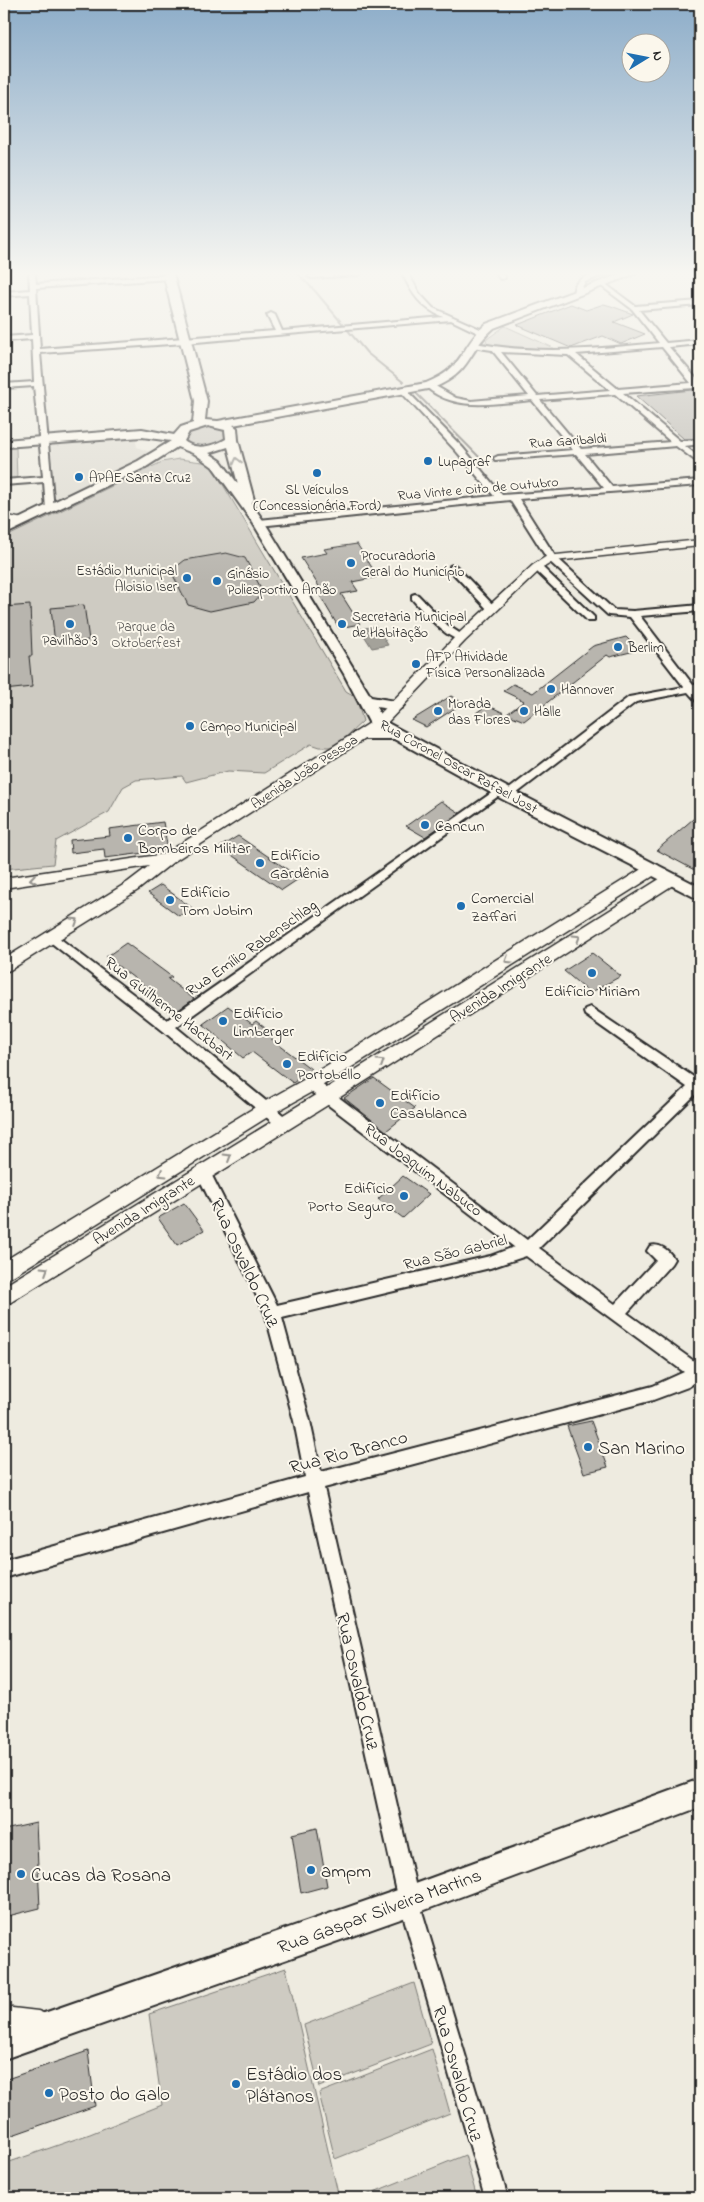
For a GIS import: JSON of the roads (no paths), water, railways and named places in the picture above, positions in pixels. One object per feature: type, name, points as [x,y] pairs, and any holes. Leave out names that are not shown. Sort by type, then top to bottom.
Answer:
[{"type":"main road","points":[[4,531],[142,464],[178,440],[182,432],[194,426],[200,419],[201,401],[194,376]]},
{"type":"main road","points":[[4,443],[124,434],[262,418],[429,386],[449,376]]},
{"type":"main road","points":[[201,401],[216,423],[231,428],[232,435]]},
{"type":"main road","points":[[142,464],[196,450],[221,446],[239,425],[262,418]]},
{"type":"main road","name":"Rua Coronel Oscar Rafael Jost","points":[[124,434],[154,434],[178,440],[182,446],[196,450],[217,464],[237,483],[256,520],[378,724],[504,793],[700,894]]},
{"type":"main road","name":"Rua Coronel Oscar Rafael Jost","points":[[232,435],[237,483]]},
{"type":"main road","points":[[168,458],[197,458],[217,464]]},
{"type":"main road","points":[[396,705],[367,703],[361,735],[397,734]]},
{"type":"main road","name":"Rua Gaspar Silveira Martins","points":[[4,2043],[409,1901],[700,1793]]},
{"type":"street","points":[[38,376],[50,510]]},
{"type":"street","points":[[516,376],[611,491]]},
{"type":"street","points":[[597,376],[700,462]]},
{"type":"street","points":[[691,376],[699,386]]},
{"type":"street","points":[[4,386],[38,384]]},
{"type":"street","points":[[429,386],[454,400],[465,402],[699,386]]},
{"type":"street","points":[[405,390],[460,450],[500,498]]},
{"type":"street","name":"Rua Garibaldi","points":[[498,458],[700,442]]},
{"type":"street","points":[[4,483],[47,479]]},
{"type":"street","name":"Rua Vinte e Oito de Outubro","points":[[256,520],[700,482]]},
{"type":"street","points":[[513,497],[551,558],[610,613],[633,614],[700,608]]},
{"type":"street","points":[[4,518],[24,522]]},
{"type":"street","name":"Avenida João Pessoa","points":[[4,966],[133,886],[168,859],[378,724],[461,638],[537,567],[551,558],[700,543]]},
{"type":"street","points":[[537,567],[591,619]]},
{"type":"street","points":[[453,568],[492,609]]},
{"type":"street","points":[[415,597],[444,626],[461,638]]},
{"type":"street","points":[[633,614],[695,688],[700,699]]},
{"type":"street","name":"Rua Emílio Rabenschlag","points":[[167,1027],[504,793],[633,699],[695,688]]},
{"type":"street","points":[[4,883],[168,859]]},
{"type":"street","points":[[111,868],[127,872],[133,879],[133,886]]},
{"type":"street","name":"Avenida Imigrante","points":[[4,1271],[268,1108],[311,1084],[654,869]]},
{"type":"street","name":"Avenida Imigrante","points":[[4,1296],[328,1096],[672,879]]},
{"type":"street","points":[[610,896],[626,907]]},
{"type":"street","name":"Rua Guilherme Hackbart","points":[[50,937],[268,1108]]},
{"type":"street","points":[[590,1012],[698,1084]]},
{"type":"street","points":[[311,1084],[328,1096]]},
{"type":"street","name":"Rua São Gabriel","points":[[273,1312],[490,1262],[513,1256],[528,1249],[698,1084]]},
{"type":"street","name":"Rua Joaquim Nabuco","points":[[328,1096],[528,1249],[699,1371]]},
{"type":"street","points":[[268,1108],[283,1123]]},
{"type":"street","name":"Rua Osvaldo Cruz","points":[[203,1172],[273,1312],[302,1421],[326,1536],[409,1901],[496,2198]]},
{"type":"street","points":[[617,1313],[666,1259],[655,1251]]},
{"type":"street","name":"Rua Rio Branco","points":[[4,1569],[316,1482],[653,1393],[682,1382],[699,1371]]},
{"type":"street","name":"Rua Gaspar Silveira Martins","points":[[4,2021],[56,2025]]},
{"type":"waterway","points":[[395,376],[403,382]]},
{"type":"waterway","points":[[414,391],[484,462]]},
{"type":"place","name":"Lupagraf","points":[[428,461]]},
{"type":"place","name":"SL Veículos (Concessionária Ford)","points":[[317,473]]},
{"type":"place","name":"APAE Santa Cruz","points":[[79,477]]},
{"type":"place","name":"Procuradoria Geral do Município","points":[[351,563]]},
{"type":"place","name":"Estádio Municipal Aloisio Iser","points":[[187,578]]},
{"type":"place","name":"Ginásio Poliesportivo Arnão","points":[[217,581]]},
{"type":"place","name":"Pavilhão 3","points":[[70,624]]},
{"type":"place","name":"Secretaria Municipal de Habitação","points":[[342,624]]},
{"type":"place","name":"Berlim","points":[[618,647]]},
{"type":"place","name":"AFP Atividade Física Personalizada","points":[[416,664]]},
{"type":"place","name":"Hannover","points":[[551,689]]},
{"type":"place","name":"Morada das Flores","points":[[438,711]]},
{"type":"place","name":"Halle","points":[[524,711]]},
{"type":"place","name":"Campo Municipal","points":[[190,726]]},
{"type":"place","name":"Cancun","points":[[425,825]]},
{"type":"place","name":"Corpo de Bombeiros Militar","points":[[128,838]]},
{"type":"place","name":"Edifício Gardênia","points":[[260,863]]},
{"type":"place","name":"Edifício Tom Jobim","points":[[170,900]]},
{"type":"place","name":"Comercial Zaffari","points":[[461,906]]},
{"type":"place","name":"Edifício Miriam","points":[[592,973]]},
{"type":"place","name":"Edifício Limberger","points":[[223,1021]]},
{"type":"place","name":"Edifício Portobello","points":[[287,1064]]},
{"type":"place","name":"Edifício Casablanca","points":[[380,1103]]},
{"type":"place","name":"Edifício Porto Seguro","points":[[404,1196]]},
{"type":"place","name":"San Marino","points":[[588,1447]]},
{"type":"place","name":"ampm","points":[[311,1870]]},
{"type":"place","name":"Cucas da Rosana","points":[[21,1874]]},
{"type":"place","name":"Estádio dos Plátanos","points":[[236,2084]]},
{"type":"place","name":"Posto do Galo","points":[[49,2093]]},
{"type":"park label","name":"Parque da Oktoberfest","points":[[146,634]]}]
